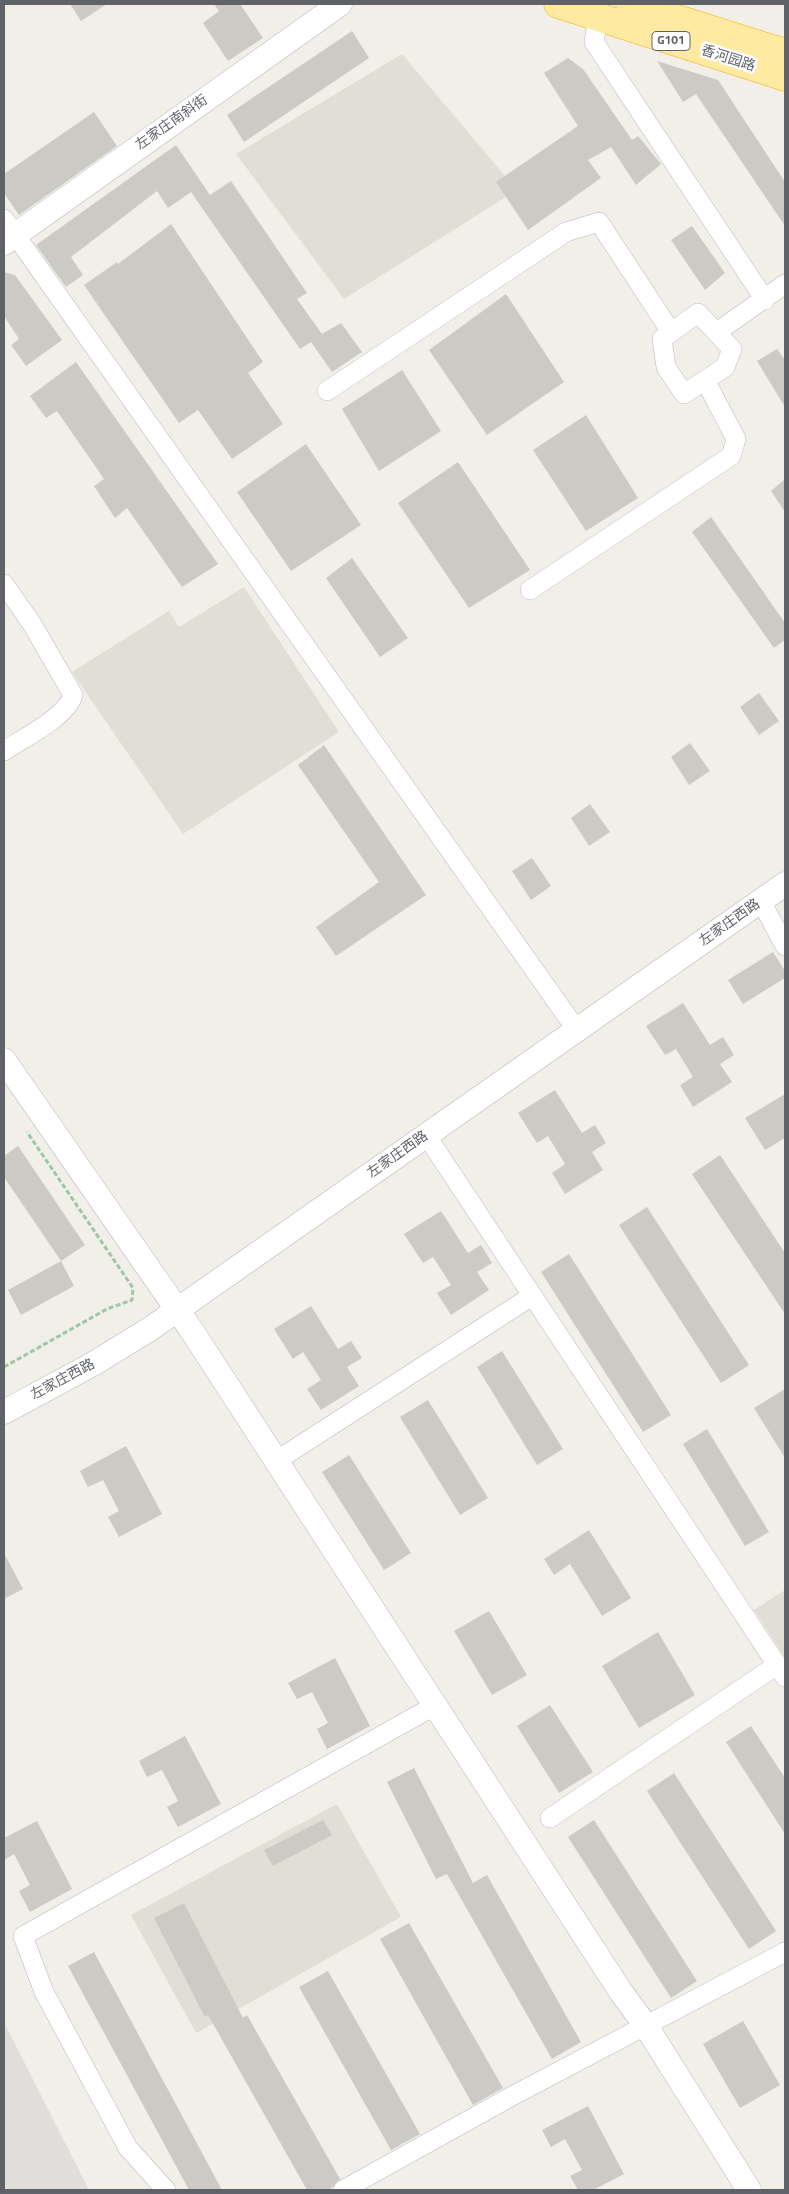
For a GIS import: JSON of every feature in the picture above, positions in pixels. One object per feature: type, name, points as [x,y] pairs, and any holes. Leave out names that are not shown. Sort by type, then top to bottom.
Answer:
[{"type":"highway","name":"香河园路","points":[[558,4],[785,77]]},
{"type":"highway","name":"香河园路","points":[[630,4],[785,53]]},
{"type":"street","name":"左家庄南斜街","points":[[8,232],[340,4]]},
{"type":"street","points":[[598,17],[594,42],[765,300]]},
{"type":"street","points":[[327,391],[566,232],[599,222],[671,332]]},
{"type":"street","points":[[8,232],[576,1029]]},
{"type":"street","points":[[717,332],[765,300],[785,284]]},
{"type":"street","points":[[698,313],[717,332],[732,349],[725,367],[684,394],[666,367],[662,339],[698,313]]},
{"type":"street","points":[[530,590],[731,456],[736,439],[705,380]]},
{"type":"street","points":[[4,584],[32,624],[73,695],[71,702],[58,716],[4,751]]},
{"type":"street","name":"左家庄西路","points":[[4,1412],[93,1364],[177,1310],[785,884]]},
{"type":"street","points":[[761,901],[785,946]]},
{"type":"street","points":[[4,1060],[177,1310],[621,1992],[646,2026],[749,2190]]},
{"type":"street","points":[[426,1135],[781,1671],[550,1818]]},
{"type":"street","points":[[276,1461],[532,1296]]},
{"type":"street","points":[[166,2190],[124,2140],[44,1992],[23,1936],[436,1706]]},
{"type":"street","points":[[343,2190],[514,2094],[785,1952]]},
{"type":"path","points":[[4,1367],[107,1309],[132,1300],[133,1288],[27,1132]]},
{"type":"shaded area","points":[[402,54],[517,190],[344,299],[236,154]]},
{"type":"shaded area","points":[[244,587],[339,732],[183,834],[72,672],[169,611],[179,627]]},
{"type":"shaded area","points":[[785,1590],[785,1658],[754,1610]]},
{"type":"shaded area","points":[[337,1804],[401,1917],[196,2033],[131,1915]]},
{"type":"shaded area","points":[[4,2022],[89,2190],[4,2190]]},
{"type":"building","points":[[70,4],[107,4],[81,21]]},
{"type":"building","points":[[214,4],[240,4],[263,38],[228,61],[203,23],[219,11]]},
{"type":"building","points":[[352,31],[369,58],[244,142],[227,115]]},
{"type":"building","points":[[568,58],[583,69],[632,140],[638,136],[661,164],[636,185],[611,147],[588,160],[601,178],[528,230],[496,182],[578,126],[544,73]]},
{"type":"building","points":[[657,61],[718,80],[785,182],[785,226],[696,94],[683,102]]},
{"type":"building","points":[[94,112],[117,146],[19,215],[4,193],[4,174]]},
{"type":"building","points":[[176,145],[210,195],[231,181],[307,293],[297,299],[322,334],[341,323],[362,352],[332,372],[311,342],[300,349],[191,192],[168,208],[157,191],[71,257],[83,275],[66,287],[36,245]]},
{"type":"building","points":[[171,224],[263,362],[248,373],[283,424],[232,459],[198,410],[179,423],[84,285],[117,262],[118,264]]},
{"type":"building","points":[[692,226],[725,273],[705,290],[671,240]]},
{"type":"building","points":[[4,272],[15,275],[62,340],[26,366],[11,345],[19,339],[4,316]]},
{"type":"building","points":[[506,294],[564,382],[487,435],[429,350]]},
{"type":"building","points":[[777,349],[785,360],[785,407],[757,361]]},
{"type":"building","points":[[76,362],[218,564],[182,587],[127,508],[115,518],[94,486],[104,479],[57,411],[46,418],[30,396]]},
{"type":"building","points":[[402,370],[441,431],[379,471],[342,409]]},
{"type":"building","points":[[586,415],[638,498],[586,531],[533,450]]},
{"type":"building","points":[[306,444],[361,525],[291,571],[237,492]]},
{"type":"building","points":[[458,462],[530,570],[469,608],[398,503]]},
{"type":"building","points":[[785,479],[785,512],[771,491]]},
{"type":"building","points":[[711,517],[785,623],[785,640],[774,648],[692,532]]},
{"type":"building","points":[[352,558],[408,638],[380,657],[326,578]]},
{"type":"building","points":[[759,693],[779,721],[759,735],[740,707]]},
{"type":"building","points":[[690,743],[710,771],[689,785],[671,757]]},
{"type":"building","points":[[324,745],[426,895],[336,956],[316,927],[379,882],[298,765]]},
{"type":"building","points":[[590,804],[610,832],[589,846],[571,818]]},
{"type":"building","points":[[532,858],[551,886],[531,900],[512,871]]},
{"type":"building","points":[[773,952],[785,971],[785,978],[743,1004],[728,980]]},
{"type":"building","points":[[683,1003],[710,1045],[723,1037],[734,1055],[720,1064],[732,1082],[693,1107],[680,1085],[693,1077],[676,1049],[665,1055],[646,1026]]},
{"type":"building","points":[[555,1090],[582,1133],[595,1125],[606,1143],[592,1152],[603,1170],[565,1194],[552,1173],[565,1164],[548,1136],[537,1143],[518,1113]]},
{"type":"building","points":[[785,1094],[785,1138],[765,1150],[745,1118]]},
{"type":"building","points":[[18,1146],[85,1245],[61,1261],[4,1177],[4,1156]]},
{"type":"building","points":[[720,1155],[785,1253],[785,1314],[692,1174]]},
{"type":"building","points":[[647,1207],[749,1365],[721,1383],[619,1225]]},
{"type":"building","points":[[441,1211],[468,1253],[481,1245],[492,1263],[477,1272],[489,1290],[451,1315],[437,1293],[451,1285],[433,1257],[423,1263],[404,1234]]},
{"type":"building","points":[[569,1254],[671,1415],[643,1432],[541,1272]]},
{"type":"building","points":[[61,1261],[74,1286],[21,1315],[8,1290]]},
{"type":"building","points":[[311,1306],[338,1349],[351,1341],[362,1358],[347,1367],[359,1386],[321,1410],[307,1389],[321,1380],[303,1352],[293,1359],[274,1329]]},
{"type":"building","points":[[502,1351],[563,1449],[537,1465],[477,1367]]},
{"type":"building","points":[[785,1389],[785,1458],[754,1408]]},
{"type":"building","points":[[428,1400],[488,1498],[460,1515],[400,1417]]},
{"type":"building","points":[[707,1429],[769,1532],[745,1546],[683,1444]]},
{"type":"building","points":[[126,1446],[162,1514],[119,1537],[108,1517],[119,1511],[103,1480],[88,1487],[80,1471]]},
{"type":"building","points":[[349,1455],[411,1553],[384,1570],[322,1472]]},
{"type":"building","points":[[589,1530],[631,1598],[602,1616],[570,1564],[554,1575],[544,1559]]},
{"type":"building","points":[[4,1553],[23,1589],[4,1599]]},
{"type":"building","points":[[489,1611],[527,1675],[492,1695],[454,1631]]},
{"type":"building","points":[[658,1632],[695,1695],[639,1728],[602,1666]]},
{"type":"building","points":[[335,1658],[370,1726],[327,1749],[317,1729],[328,1723],[312,1692],[297,1699],[288,1683]]},
{"type":"building","points":[[550,1705],[593,1772],[559,1793],[517,1726]]},
{"type":"building","points":[[751,1726],[785,1778],[785,1834],[726,1742]]},
{"type":"building","points":[[185,1736],[221,1804],[178,1827],[167,1807],[178,1801],[162,1770],[147,1777],[139,1761]]},
{"type":"building","points":[[414,1768],[473,1883],[487,1875],[581,2042],[552,2059],[447,1874],[436,1879],[387,1782]]},
{"type":"building","points":[[674,1773],[776,1931],[749,1949],[647,1791]]},
{"type":"building","points":[[323,1820],[332,1835],[273,1866],[264,1850]]},
{"type":"building","points":[[594,1820],[697,1981],[671,1998],[568,1837]]},
{"type":"building","points":[[37,1821],[72,1889],[30,1912],[19,1891],[30,1885],[14,1854],[4,1860],[4,1838]]},
{"type":"building","points":[[184,1903],[243,2018],[247,2015],[340,2179],[329,2190],[307,2190],[208,2015],[205,2017],[154,1918]]},
{"type":"building","points":[[409,1923],[503,2088],[473,2105],[380,1939]]},
{"type":"building","points":[[94,1952],[222,2190],[189,2190],[68,1966]]},
{"type":"building","points":[[328,1971],[420,2134],[391,2150],[299,1987]]},
{"type":"building","points":[[743,2021],[780,2085],[740,2108],[703,2044]]},
{"type":"building","points":[[588,2106],[624,2174],[593,2190],[578,2190],[570,2176],[582,2170],[565,2139],[551,2147],[542,2130]]}]
